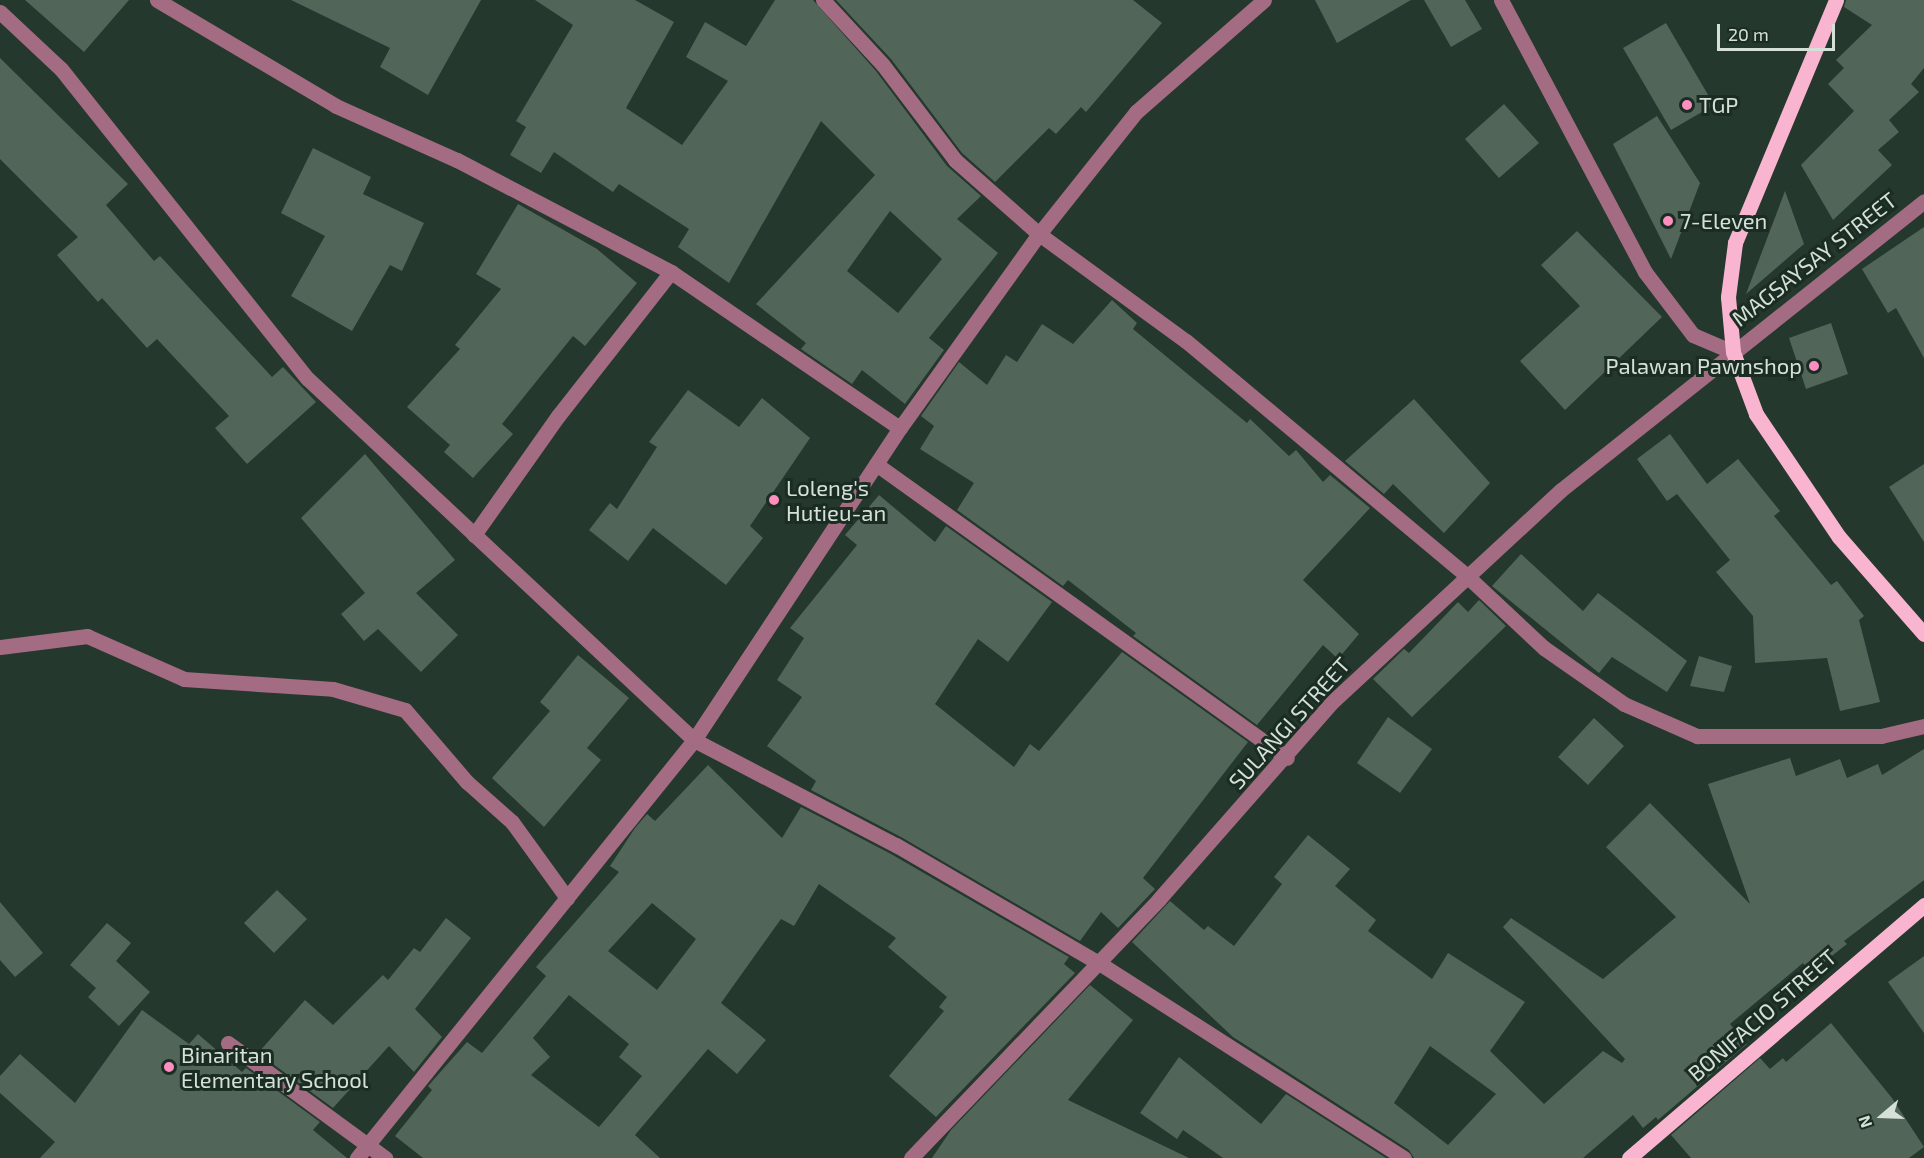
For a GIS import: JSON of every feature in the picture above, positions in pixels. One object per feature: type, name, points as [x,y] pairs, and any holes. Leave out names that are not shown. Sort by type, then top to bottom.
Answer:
[{"type":"main road","points":[[1836,0],[1735,243],[1728,297],[1733,352],[1756,414],[1839,537],[1924,634]]},
{"type":"main road","name":"BONIFACIO STREET","points":[[1629,1158],[1924,905]]},
{"type":"street","points":[[157,0],[336,106],[457,160],[670,272],[900,428]]},
{"type":"street","points":[[823,0],[883,65],[955,160],[1040,234],[1186,341],[1468,577],[1544,648],[1624,704],[1696,736],[1881,736],[1924,726]]},
{"type":"street","points":[[357,1158],[694,740],[900,428],[1040,234],[1136,112],[1264,0]]},
{"type":"street","points":[[1501,0],[1645,272],[1693,335],[1733,352]]},
{"type":"street","points":[[0,12],[61,69],[308,379],[694,740],[896,845],[1099,963],[1404,1158]]},
{"type":"street","name":"MAGSAYSAY STREET","points":[[1733,352],[1924,201]]},
{"type":"street","points":[[474,536],[558,416],[670,272]]},
{"type":"street","name":"SULANGI STREET","points":[[911,1158],[1099,963],[1287,758],[1332,702],[1561,490],[1733,352]]},
{"type":"street","points":[[876,464],[1287,758]]},
{"type":"street","points":[[0,647],[87,636],[184,679],[333,688],[405,710],[467,782],[512,822],[567,898]]},
{"type":"street","points":[[228,1043],[385,1158]]},
{"type":"building","points":[[25,0],[129,0],[84,52]]},
{"type":"building","points":[[291,0],[481,0],[428,95],[380,67],[390,48]]},
{"type":"building","points":[[535,0],[635,0],[674,22],[626,108],[682,145],[728,81],[686,57],[705,22],[746,46],[775,0],[813,0],[876,71],[947,166],[981,196],[957,219],[998,253],[929,338],[944,350],[905,404],[862,370],[852,384],[801,349],[806,343],[756,304],[875,175],[821,121],[729,283],[678,247],[689,229],[619,184],[613,192],[554,152],[541,173],[510,155],[526,127],[516,121],[573,25]],"holes":[[[890,211],[942,259],[898,313],[847,271]]]},
{"type":"building","points":[[836,0],[1133,0],[1162,23],[1086,112],[1081,107],[1056,134],[1049,128],[995,182],[962,153],[891,59]]},
{"type":"building","points":[[1315,0],[1411,0],[1337,43]]},
{"type":"building","points":[[1424,0],[1465,0],[1482,29],[1451,47]]},
{"type":"building","points":[[1846,0],[1924,0],[1924,68],[1911,84],[1919,92],[1889,120],[1899,132],[1878,150],[1892,165],[1833,220],[1801,165],[1854,111],[1828,84],[1844,68],[1836,60],[1872,25],[1844,7]]},
{"type":"building","points":[[1666,23],[1714,105],[1671,130],[1623,48]]},
{"type":"building","points":[[0,58],[128,184],[106,205],[154,261],[160,256],[272,377],[283,367],[316,402],[247,464],[215,428],[229,416],[157,339],[147,348],[102,298],[98,302],[57,255],[78,237],[0,159]]},
{"type":"building","points":[[1504,104],[1539,143],[1499,178],[1465,139]]},
{"type":"building","name":"7-Eleven","points":[[1657,116],[1700,183],[1671,259],[1613,144]]},
{"type":"building","points":[[313,148],[371,177],[363,194],[424,223],[402,271],[390,265],[352,331],[291,296],[325,236],[281,213]]},
{"type":"building","points":[[1785,191],[1804,244],[1746,294]]},
{"type":"building","points":[[518,204],[597,249],[637,283],[585,346],[573,336],[502,424],[513,434],[473,478],[444,452],[450,445],[407,407],[460,349],[455,345],[501,289],[476,274]]},
{"type":"building","points":[[1924,227],[1924,358],[1896,308],[1888,313],[1862,269]]},
{"type":"building","points":[[1577,231],[1662,317],[1565,410],[1520,361],[1580,306],[1541,265]]},
{"type":"building","points":[[1112,300],[1137,323],[1133,329],[1247,423],[1250,419],[1289,456],[1296,450],[1323,482],[1330,475],[1370,508],[1303,580],[1359,634],[1338,659],[1323,645],[1257,725],[1133,636],[1136,633],[1068,580],[1063,586],[957,510],[974,483],[920,449],[934,426],[921,416],[959,362],[987,385],[1006,355],[1017,362],[1042,324],[1073,344]]},
{"type":"building","points":[[1831,323],[1848,374],[1806,389],[1789,338]]},
{"type":"building","points":[[688,390],[739,427],[762,398],[810,438],[750,526],[763,538],[726,585],[653,528],[628,561],[589,530],[610,503],[617,509],[657,447],[649,442]]},
{"type":"building","points":[[1414,399],[1490,483],[1444,533],[1393,484],[1384,494],[1345,461]]},
{"type":"building","points":[[1670,434],[1707,484],[1738,459],[1780,511],[1774,516],[1831,585],[1837,581],[1864,616],[1859,620],[1880,702],[1840,711],[1827,658],[1755,663],[1753,616],[1716,572],[1730,560],[1677,494],[1667,501],[1637,459]]},
{"type":"building","points":[[365,454],[455,560],[416,593],[458,635],[421,672],[378,629],[364,641],[341,614],[365,593],[301,518]]},
{"type":"building","points":[[1924,464],[1924,542],[1889,487]]},
{"type":"building","points":[[879,495],[935,542],[946,526],[1052,602],[1008,662],[978,639],[935,704],[1014,767],[1030,744],[1039,751],[1122,652],[1248,742],[1143,878],[1155,889],[1118,928],[1101,912],[1080,941],[901,837],[811,790],[816,781],[767,746],[802,697],[777,680],[804,638],[790,628],[857,545],[845,535]]},
{"type":"building","points":[[1521,554],[1583,611],[1598,593],[1687,661],[1667,692],[1612,657],[1599,673],[1492,586]]},
{"type":"building","points":[[1479,600],[1506,626],[1412,717],[1373,679],[1404,649],[1409,653],[1458,602],[1468,612]]},
{"type":"building","points":[[578,655],[629,698],[587,748],[601,760],[544,827],[492,778],[550,711],[540,702]]},
{"type":"building","points":[[1699,656],[1732,666],[1724,692],[1690,686]]},
{"type":"building","points":[[1388,717],[1432,749],[1400,793],[1357,763]]},
{"type":"building","points":[[1594,718],[1624,746],[1588,785],[1558,757]]},
{"type":"building","points":[[1924,749],[1924,880],[1844,941],[1847,944],[1810,973],[1803,963],[1730,1024],[1747,1044],[1658,1120],[1656,1117],[1643,1128],[1633,1115],[1583,1158],[1414,1158],[1409,1150],[1233,1037],[1132,942],[1170,901],[1204,930],[1208,926],[1234,946],[1282,884],[1274,877],[1308,835],[1350,869],[1335,886],[1376,920],[1368,931],[1432,979],[1448,953],[1525,1002],[1490,1051],[1544,1104],[1603,1051],[1622,1063],[1625,1059],[1503,927],[1511,918],[1603,979],[1676,917],[1606,847],[1650,803],[1750,904],[1708,784],[1790,758],[1796,776],[1840,759],[1847,778],[1878,764],[1882,775]],"holes":[[[1430,1046],[1496,1094],[1448,1145],[1394,1103]]]},
{"type":"building","points":[[708,765],[782,838],[801,807],[891,854],[1069,957],[1064,964],[1075,973],[936,1117],[889,1076],[944,1011],[939,1007],[947,997],[888,947],[896,938],[819,884],[794,926],[781,919],[721,1003],[766,1040],[737,1074],[708,1049],[635,1135],[660,1158],[423,1158],[395,1136],[432,1090],[428,1086],[467,1042],[482,1053],[546,976],[536,967],[619,872],[610,866],[635,828],[647,814],[655,821]],"holes":[[[652,903],[696,939],[657,990],[608,951]],[[569,995],[629,1044],[619,1057],[642,1076],[599,1127],[531,1075],[550,1057],[533,1038]]]},
{"type":"building","points":[[277,890],[307,919],[274,953],[244,923]]},
{"type":"building","points":[[0,902],[43,953],[15,977],[0,960]]},
{"type":"building","points":[[446,918],[471,938],[415,1009],[442,1037],[414,1072],[389,1046],[333,1108],[258,1053],[305,1000],[333,1025],[383,975],[388,980],[414,948],[420,952]]},
{"type":"building","points":[[107,923],[131,943],[116,961],[150,992],[119,1026],[88,997],[96,988],[70,965]]},
{"type":"building","points":[[1924,956],[1924,1033],[1888,982]]},
{"type":"building","points":[[1090,985],[1133,1020],[1068,1100],[1189,1158],[932,1158],[951,1130]]},
{"type":"building","name":"Binaritan Elementary School","points":[[142,1010],[189,1044],[198,1034],[242,1072],[246,1068],[320,1122],[313,1130],[347,1158],[40,1158],[55,1142],[0,1093],[0,1076],[20,1054],[75,1103]]},
{"type":"building","points":[[1831,1023],[1892,1098],[1924,1147],[1909,1158],[1691,1158],[1671,1135],[1760,1058],[1770,1069],[1783,1058],[1786,1062]]},
{"type":"building","points":[[1179,1057],[1261,1124],[1286,1094],[1386,1158],[1223,1158],[1183,1130],[1177,1139],[1140,1113]]},
{"type":"place","name":"TGP","points":[[1687,105]]},
{"type":"place","name":"7-Eleven","points":[[1668,221]]},
{"type":"place","name":"Palawan Pawnshop","points":[[1814,366]]},
{"type":"place","name":"Loleng's Hutieu-an","points":[[774,500]]},
{"type":"place","name":"Binaritan Elementary School","points":[[169,1067]]}]
